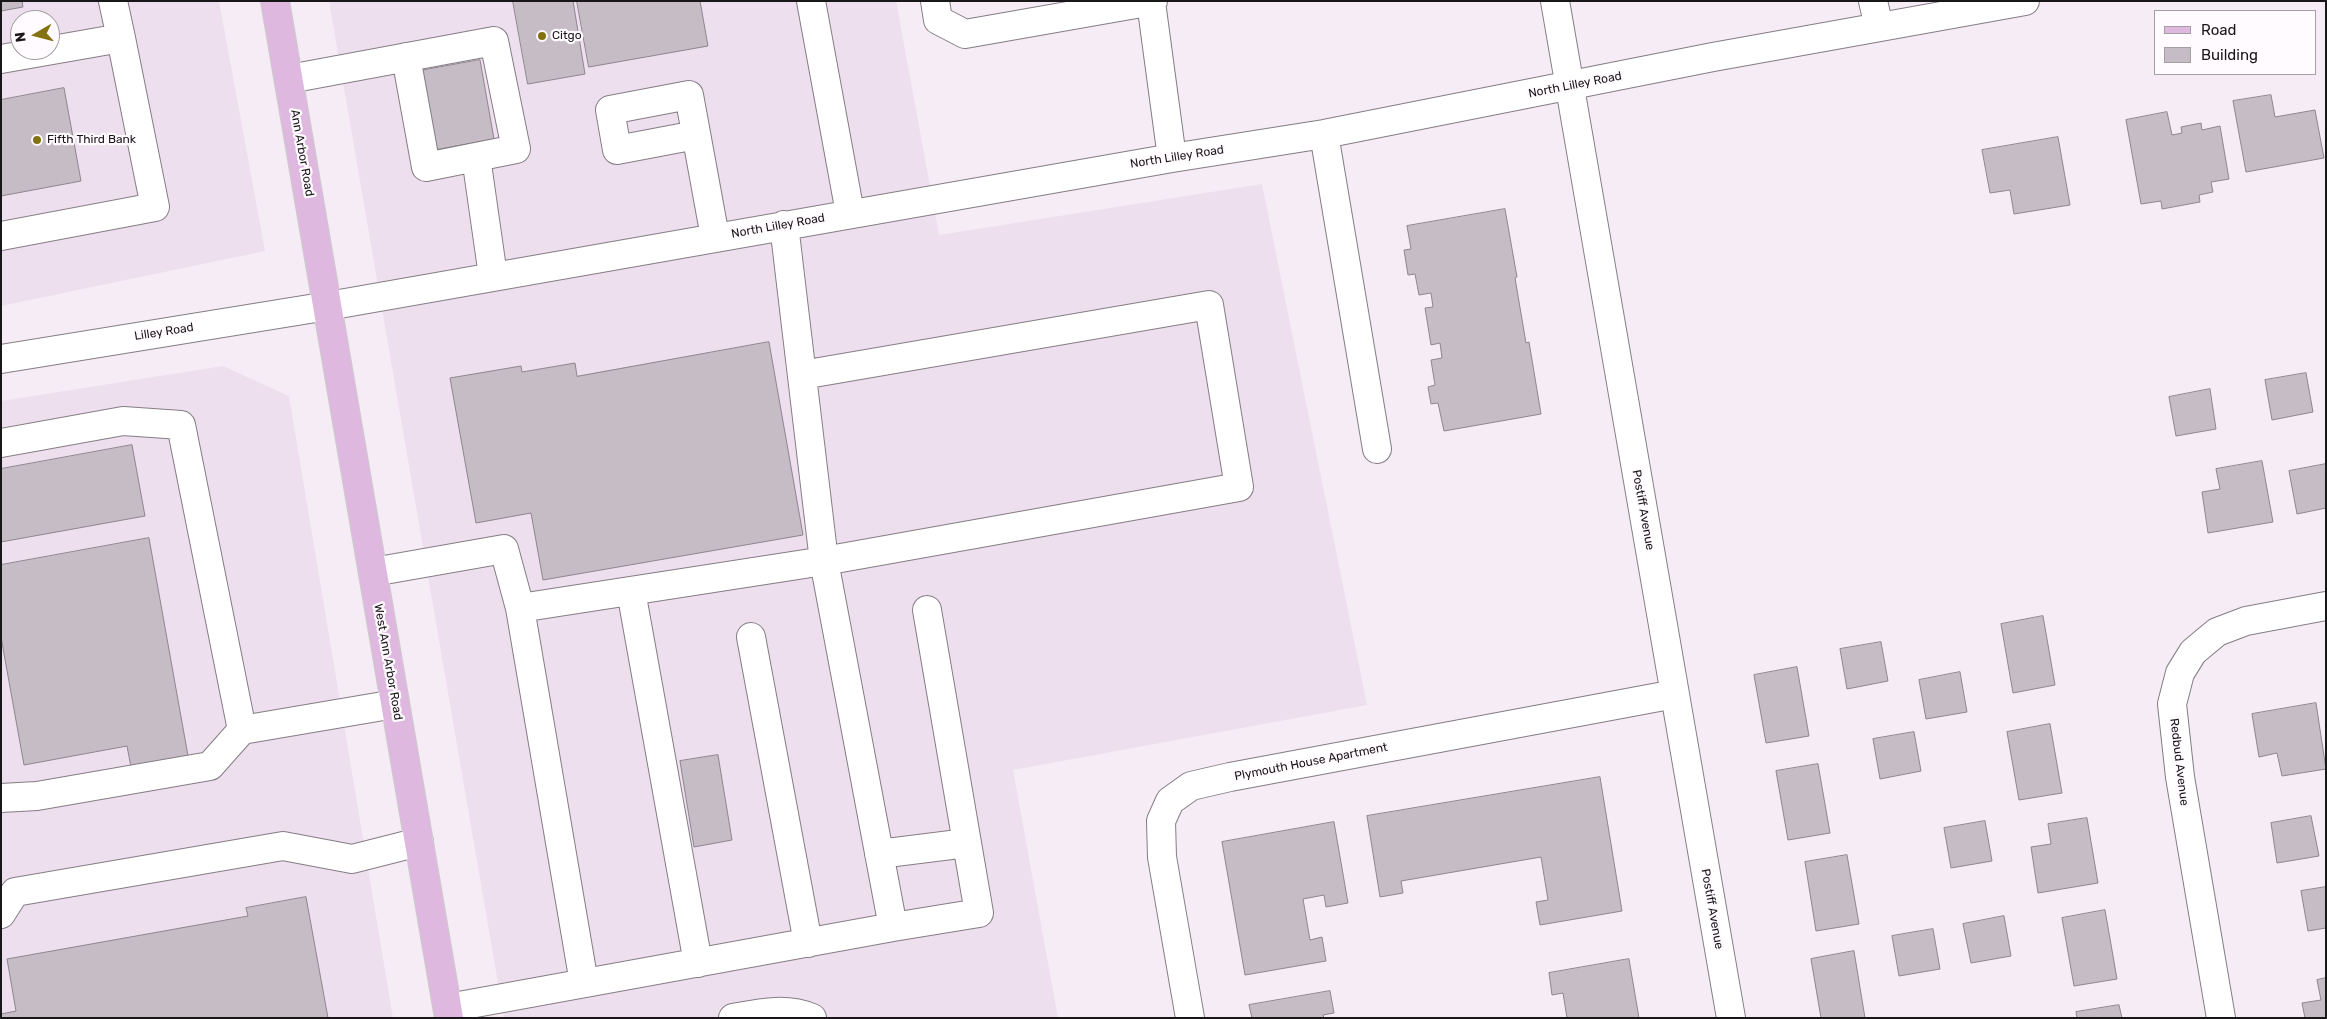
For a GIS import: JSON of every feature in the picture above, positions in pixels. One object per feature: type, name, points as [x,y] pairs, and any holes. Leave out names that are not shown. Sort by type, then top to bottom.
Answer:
[{"type":"main road","name":"Ann Arbor Road","points":[[275,1],[328,306]]},
{"type":"main road","name":"West Ann Arbor Road","points":[[328,306],[448,1013]]},
{"type":"street","points":[[1,236],[155,207],[113,1]]},
{"type":"street","points":[[811,1],[850,213]]},
{"type":"street","points":[[935,1],[938,20],[965,34],[1152,1],[1172,158]]},
{"type":"street","name":"Postiff Avenue","points":[[1555,1],[1731,1018]]},
{"type":"street","points":[[1873,1],[1879,27]]},
{"type":"street","name":"North Lilley Road","points":[[328,306],[850,213],[1324,134],[1879,27],[2025,1]]},
{"type":"street","points":[[1,59],[121,38]]},
{"type":"street","points":[[289,79],[406,57],[494,41],[516,150],[426,167],[406,57]]},
{"type":"street","points":[[1324,134],[1377,449]]},
{"type":"street","points":[[696,135],[715,237]]},
{"type":"street","points":[[476,157],[493,276]]},
{"type":"street","points":[[784,225],[824,561],[893,927]]},
{"type":"street","points":[[520,608],[824,561],[1239,487],[1209,305],[802,376]]},
{"type":"street","name":"Lilley Road","points":[[1,359],[328,306]]},
{"type":"street","points":[[1,443],[123,421],[180,425],[242,730]]},
{"type":"street","points":[[373,572],[504,549],[520,608],[584,983]]},
{"type":"street","points":[[631,591],[698,963]]},
{"type":"street","name":"Redbud Avenue","points":[[2221,1018],[2180,777],[2172,704],[2180,673],[2193,652],[2216,632],[2246,621],[2326,606]]},
{"type":"street","points":[[448,1013],[584,983],[979,913],[927,610]]},
{"type":"street","points":[[751,637],[808,943]]},
{"type":"street","name":"Plymouth House Apartment","points":[[1190,1018],[1162,857],[1161,821],[1170,801],[1191,786],[1230,777],[1675,694]]},
{"type":"street","points":[[1,798],[37,796],[210,766],[242,730],[395,704]]},
{"type":"street","points":[[1,914],[15,892],[283,846],[352,859],[419,842]]},
{"type":"street","points":[[879,854],[967,843]]},
{"type":"street","points":[[733,1018],[774,1011],[799,1012],[812,1018]]},
{"type":"shaded area","points":[[1,1],[219,1],[265,251],[1,306]]},
{"type":"shaded area","points":[[329,1],[896,1],[939,235],[1262,184],[1367,705],[1013,770],[1058,1018],[504,1018]]},
{"type":"shaded area","points":[[223,366],[289,396],[393,1018],[1,1018],[1,401]]},
{"type":"building","points":[[1,1],[22,1],[23,7],[1,11]]},
{"type":"building","points":[[513,1],[573,1],[585,74],[528,84]]},
{"type":"building","points":[[577,1],[700,1],[708,46],[589,67]]},
{"type":"building","points":[[480,60],[494,139],[429,151],[414,72]]},
{"type":"building","name":"Fifth Third Bank","points":[[64,88],[81,181],[1,196],[1,100]]},
{"type":"building","points":[[2271,95],[2275,117],[2315,110],[2324,158],[2246,172],[2233,101]]},
{"type":"building","points":[[2167,112],[2172,135],[2182,133],[2181,127],[2201,123],[2202,130],[2220,126],[2229,179],[2211,182],[2213,192],[2199,195],[2200,202],[2162,209],[2161,201],[2141,204],[2126,120]]},
{"type":"building","points":[[2058,137],[2070,205],[2014,214],[2010,190],[1990,193],[1982,150]]},
{"type":"building","points":[[1505,209],[1526,343],[1529,342],[1541,414],[1444,431],[1438,403],[1431,404],[1428,387],[1435,385],[1431,360],[1442,358],[1440,343],[1431,345],[1425,308],[1433,307],[1431,293],[1419,295],[1415,274],[1408,275],[1404,250],[1411,249],[1407,226]]},
{"type":"building","points":[[769,342],[803,535],[543,580],[531,513],[476,523],[450,378],[521,366],[522,372],[575,363],[577,376]]},
{"type":"building","points":[[2306,373],[2313,412],[2272,420],[2265,380]]},
{"type":"building","points":[[2210,389],[2216,429],[2176,436],[2169,397]]},
{"type":"building","points":[[132,445],[145,516],[1,542],[1,469]]},
{"type":"building","points":[[2262,461],[2273,522],[2208,533],[2202,492],[2220,489],[2216,469]]},
{"type":"building","points":[[2326,464],[2326,508],[2297,514],[2289,471]]},
{"type":"building","points":[[149,538],[190,767],[133,778],[127,746],[24,765],[1,637],[1,565]]},
{"type":"building","points":[[2043,616],[2055,685],[2013,693],[2001,624]]},
{"type":"building","points":[[1881,642],[1888,681],[1847,689],[1840,649]]},
{"type":"building","points":[[1797,667],[1809,736],[1766,743],[1754,675]]},
{"type":"building","points":[[1960,672],[1967,712],[1926,719],[1919,680]]},
{"type":"building","points":[[2316,703],[2326,769],[2282,776],[2277,753],[2259,757],[2252,714]]},
{"type":"building","points":[[2050,724],[2062,793],[2019,800],[2007,732]]},
{"type":"building","points":[[1914,732],[1921,771],[1880,779],[1873,739]]},
{"type":"building","points":[[718,755],[732,840],[694,847],[680,761]]},
{"type":"building","points":[[1818,764],[1830,833],[1788,840],[1776,771]]},
{"type":"building","points":[[1600,777],[1622,911],[1540,925],[1536,902],[1548,900],[1541,857],[1401,881],[1403,893],[1380,897],[1367,816]]},
{"type":"building","points":[[2311,816],[2319,856],[2277,863],[2271,823]]},
{"type":"building","points":[[2087,818],[2098,883],[2038,893],[2031,847],[2051,844],[2048,824]]},
{"type":"building","points":[[1985,821],[1992,861],[1951,868],[1944,828]]},
{"type":"building","points":[[1334,822],[1348,903],[1326,907],[1324,895],[1303,899],[1310,940],[1322,937],[1326,961],[1245,975],[1222,842]]},
{"type":"building","points":[[1847,855],[1859,924],[1816,931],[1805,862]]},
{"type":"building","points":[[2326,887],[2326,928],[2308,931],[2301,891]]},
{"type":"building","points":[[306,897],[328,1018],[1,1018],[1,1014],[16,1011],[7,959],[248,916],[246,908]]},
{"type":"building","points":[[2105,910],[2117,979],[2074,986],[2062,918]]},
{"type":"building","points":[[2004,916],[2011,956],[1971,963],[1963,924]]},
{"type":"building","points":[[1933,929],[1940,969],[1899,976],[1892,936]]},
{"type":"building","points":[[1854,951],[1865,1018],[1821,1018],[1811,959]]},
{"type":"building","points":[[1629,959],[1639,1018],[1567,1018],[1563,993],[1552,995],[1549,973]]},
{"type":"building","points":[[2326,978],[2326,1018],[2305,1018],[2302,1003],[2321,1000],[2317,980]]},
{"type":"building","points":[[1330,991],[1334,1013],[1323,1015],[1324,1018],[1252,1018],[1249,1005]]},
{"type":"building","points":[[2119,1005],[2122,1018],[2077,1018],[2076,1012]]},
{"type":"place","name":"Citgo","points":[[542,36]]},
{"type":"place","name":"Fifth Third Bank","points":[[37,140]]}]
